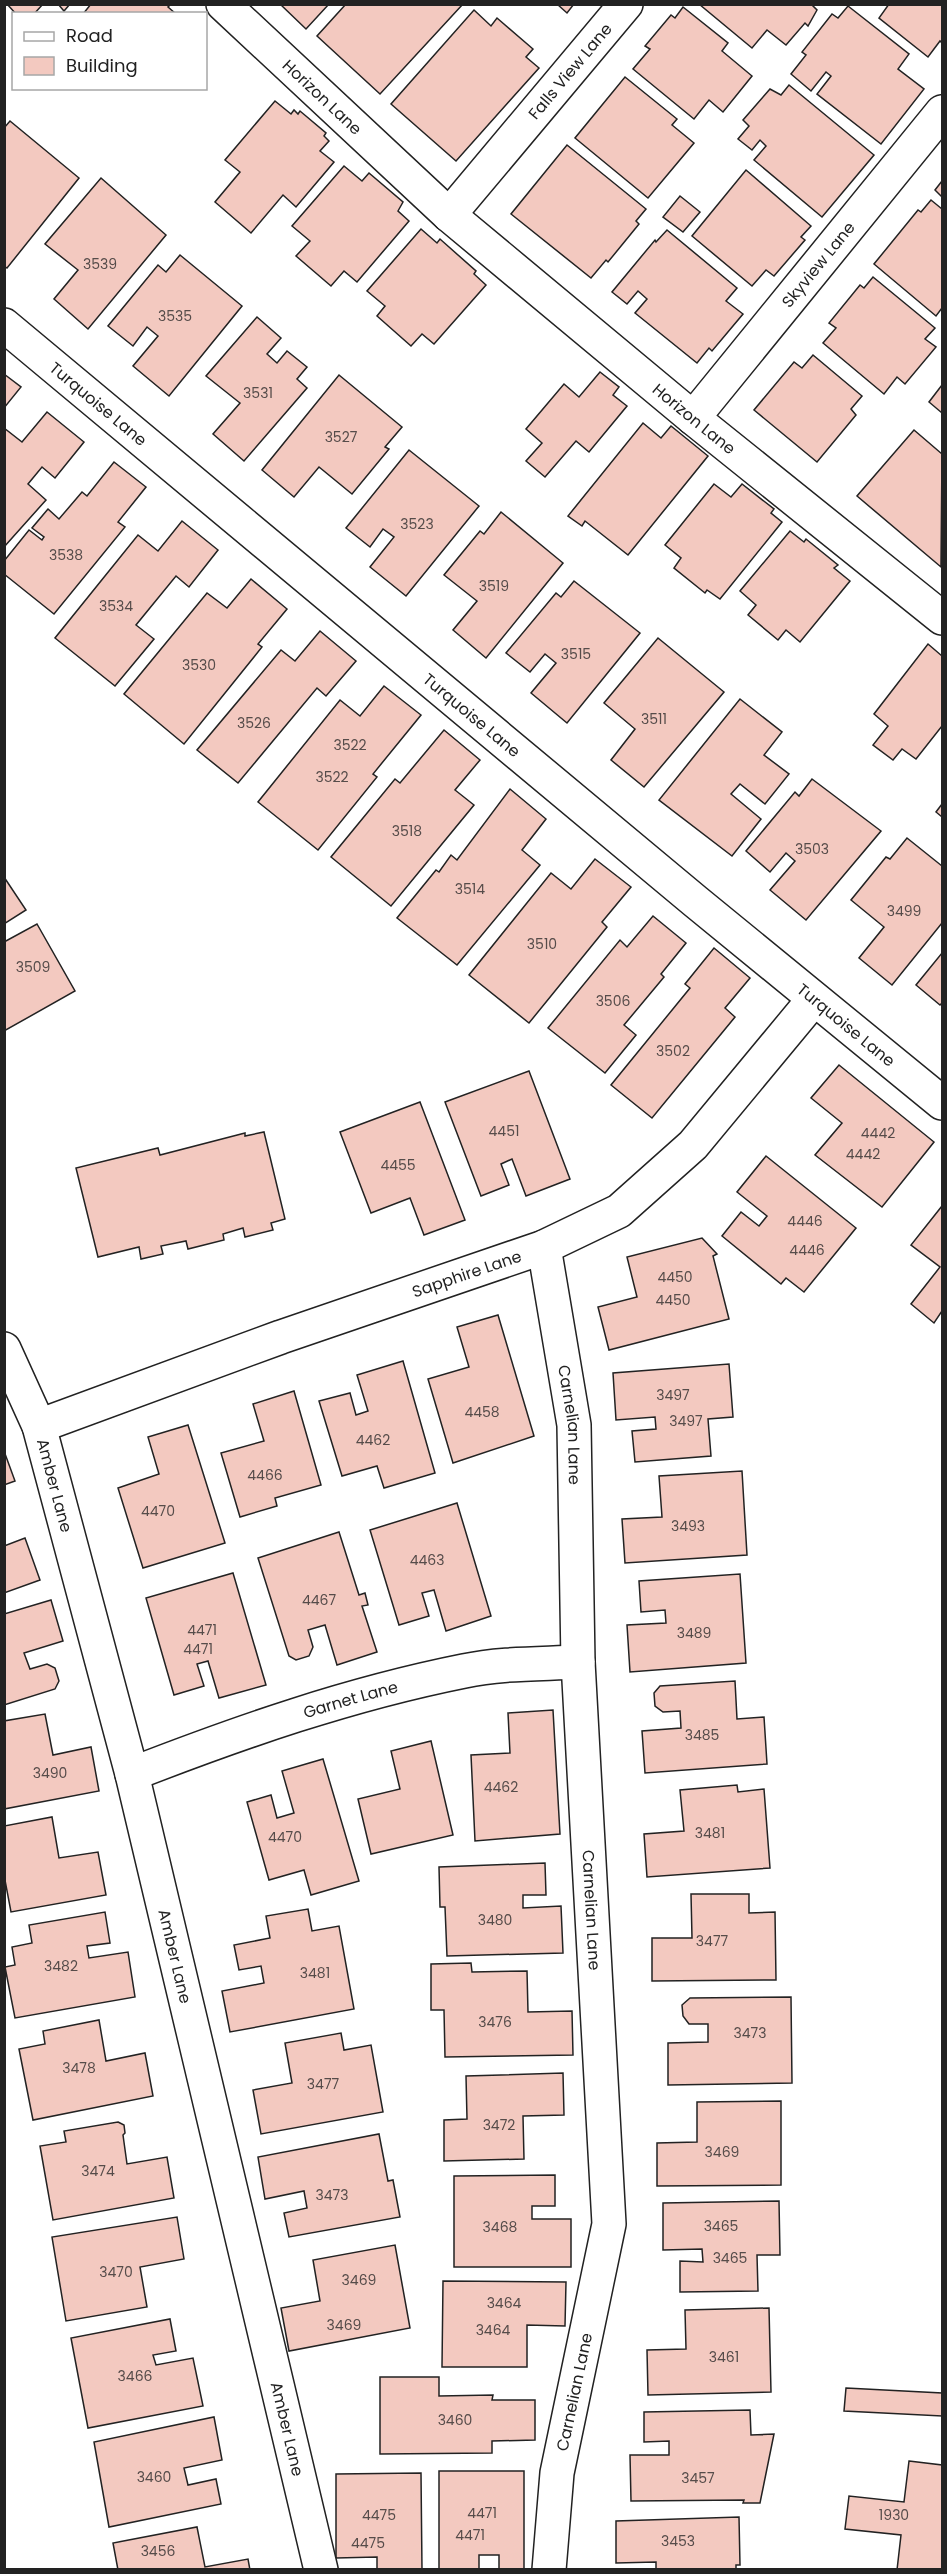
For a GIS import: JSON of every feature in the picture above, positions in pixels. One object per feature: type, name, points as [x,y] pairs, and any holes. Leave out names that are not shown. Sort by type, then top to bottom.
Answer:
[{"type":"street","name":"Horizon Lane","points":[[223,4],[449,215],[693,418],[942,617]]},
{"type":"street","name":"Falls View Lane","points":[[449,215],[626,4]]},
{"type":"street","name":"Skyview Lane","points":[[693,418],[942,112]]},
{"type":"street","name":"Turquoise Lane","points":[[4,324],[942,1103]]},
{"type":"street","name":"Sapphire Lane","points":[[39,1425],[544,1246],[619,1211],[693,1145],[814,999]]},
{"type":"street","name":"Carnelian Lane","points":[[544,1246],[574,1425],[578,1662],[609,2224],[557,2473],[549,2570]]},
{"type":"street","name":"Amber Lane","points":[[4,1349],[39,1425],[132,1774],[321,2570]]},
{"type":"street","name":"Garnet Lane","points":[[132,1774],[245,1730],[348,1699],[466,1670],[578,1662]]},
{"type":"building","points":[[7,4],[43,4],[36,12],[14,12]]},
{"type":"building","points":[[58,4],[70,4],[64,11]]},
{"type":"building","points":[[91,4],[171,4],[168,7],[174,12],[85,12]]},
{"type":"building","points":[[280,4],[329,4],[306,29]]},
{"type":"building","points":[[346,4],[463,4],[380,94],[317,36]]},
{"type":"building","points":[[557,4],[574,4],[567,13]]},
{"type":"building","points":[[699,4],[811,4],[817,10],[808,26],[805,23],[786,45],[767,30],[752,48]]},
{"type":"building","points":[[889,4],[942,4],[942,43],[940,41],[928,57],[879,18]]},
{"type":"building","points":[[848,6],[909,54],[898,69],[924,89],[881,144],[817,94],[831,76],[826,72],[811,91],[791,74],[806,55],[802,52],[832,14],[838,18]]},
{"type":"building","points":[[683,7],[728,43],[722,51],[752,76],[723,112],[709,100],[694,119],[633,69],[650,49],[645,46],[671,15],[675,18]]},
{"type":"building","points":[[474,10],[491,26],[497,18],[533,49],[526,57],[539,68],[456,161],[391,104]]},
{"type":"building","points":[[625,77],[677,119],[672,125],[694,143],[648,198],[575,138]]},
{"type":"building","points":[[789,85],[874,155],[822,217],[754,160],[766,146],[760,140],[752,150],[738,139],[749,126],[743,120],[770,89],[781,95]]},
{"type":"building","points":[[275,101],[291,114],[294,110],[298,114],[300,111],[326,133],[324,136],[329,141],[320,151],[334,162],[296,207],[283,195],[251,233],[215,202],[240,172],[225,160]]},
{"type":"building","points":[[10,121],[79,178],[7,268],[4,266],[4,128]]},
{"type":"building","points":[[567,145],[646,209],[636,221],[639,224],[608,262],[606,260],[591,278],[511,214]]},
{"type":"building","points":[[344,166],[362,181],[369,173],[403,202],[398,211],[409,221],[357,282],[344,271],[331,286],[296,256],[310,241],[292,226]]},
{"type":"building","points":[[746,170],[811,226],[801,237],[805,240],[774,276],[766,270],[752,286],[692,236]]},
{"type":"building","points":[[101,178],[166,235],[88,329],[54,299],[78,270],[45,244]]},
{"type":"building","points":[[942,181],[942,197],[935,190]]},
{"type":"building","points":[[680,196],[700,212],[683,232],[663,217]]},
{"type":"building","points":[[931,200],[942,209],[942,308],[936,316],[874,264],[918,210],[921,212]]},
{"type":"building","points":[[421,229],[437,243],[440,239],[476,271],[474,274],[486,285],[434,344],[422,334],[411,346],[377,316],[385,306],[367,291]]},
{"type":"building","points":[[667,230],[737,288],[726,301],[743,314],[712,351],[709,348],[697,363],[635,313],[647,299],[638,291],[627,304],[612,292],[655,240],[656,242]]},
{"type":"building","points":[[180,255],[242,306],[169,396],[133,366],[158,336],[147,327],[133,346],[108,326],[158,265],[166,272]]},
{"type":"building","points":[[873,277],[935,328],[925,339],[936,347],[905,384],[897,377],[884,394],[823,343],[836,328],[829,323],[860,285],[864,288]]},
{"type":"building","points":[[257,317],[281,338],[267,354],[277,363],[287,351],[307,367],[297,379],[307,388],[244,461],[213,434],[240,403],[206,376]]},
{"type":"building","points":[[813,355],[862,396],[851,409],[856,415],[817,462],[754,410],[794,362],[802,368]]},
{"type":"building","points":[[600,372],[619,387],[613,395],[627,406],[589,452],[576,441],[545,477],[526,461],[542,443],[526,429],[564,384],[579,397]]},
{"type":"building","points":[[4,374],[21,387],[4,408]]},
{"type":"building","points":[[339,375],[402,427],[385,447],[389,449],[352,494],[319,467],[294,497],[262,470]]},
{"type":"building","points":[[942,385],[942,413],[929,402]]},
{"type":"building","points":[[47,412],[84,442],[55,478],[42,467],[28,484],[46,500],[4,547],[4,428],[22,442]]},
{"type":"building","points":[[643,423],[661,438],[671,426],[708,456],[628,555],[585,521],[582,526],[568,516]]},
{"type":"building","points":[[914,430],[942,454],[941,567],[857,496]]},
{"type":"building","points":[[409,450],[479,506],[406,596],[370,567],[394,537],[383,529],[370,547],[346,528]]},
{"type":"building","points":[[114,462],[146,487],[118,522],[125,527],[54,614],[4,574],[4,561],[29,530],[42,540],[44,537],[32,528],[48,509],[59,519],[82,492],[87,496]]},
{"type":"building","points":[[714,484],[731,497],[742,484],[774,509],[771,513],[782,522],[720,599],[707,590],[705,593],[674,568],[681,558],[665,545]]},
{"type":"building","points":[[501,512],[563,563],[486,658],[453,630],[477,601],[444,575],[480,531],[484,534]]},
{"type":"building","points":[[182,521],[218,550],[189,587],[176,576],[136,625],[154,639],[115,686],[55,638],[138,535],[158,551]]},
{"type":"building","points":[[790,531],[804,542],[806,539],[838,565],[834,568],[850,581],[800,642],[786,630],[778,640],[748,615],[756,605],[740,591]]},
{"type":"building","points":[[251,579],[287,609],[258,644],[262,647],[184,744],[124,694],[207,593],[227,608]]},
{"type":"building","points":[[574,581],[640,633],[567,723],[531,693],[556,663],[545,654],[530,672],[506,653],[556,593],[561,597]]},
{"type":"building","points":[[320,631],[356,661],[326,696],[317,688],[238,783],[197,750],[281,650],[295,661]]},
{"type":"building","points":[[658,638],[724,692],[644,787],[611,760],[635,729],[604,703]]},
{"type":"building","points":[[928,644],[942,656],[942,726],[916,759],[902,749],[893,760],[873,745],[888,726],[874,714]]},
{"type":"building","points":[[384,686],[421,715],[373,774],[377,777],[318,850],[258,802],[340,700],[360,716]]},
{"type":"building","points":[[740,699],[782,732],[764,755],[789,774],[765,804],[740,784],[731,794],[761,819],[732,856],[659,800]]},
{"type":"building","points":[[444,730],[480,760],[455,790],[474,805],[391,906],[331,857],[395,779],[400,783]]},
{"type":"building","points":[[812,779],[881,831],[806,920],[770,890],[795,861],[786,853],[770,872],[746,851],[795,792],[799,796]]},
{"type":"building","points":[[510,789],[546,819],[522,850],[540,865],[457,965],[397,918],[436,870],[439,872],[451,855],[457,860]]},
{"type":"building","points":[[942,804],[942,817],[936,812]]},
{"type":"building","points":[[907,838],[942,866],[942,923],[892,985],[859,958],[884,927],[851,900],[886,857],[890,859]]},
{"type":"building","points":[[595,859],[631,887],[602,922],[607,927],[529,1023],[469,975],[551,873],[571,889]]},
{"type":"building","points":[[4,877],[26,910],[4,924]]},
{"type":"building","points":[[653,916],[686,943],[661,974],[664,977],[624,1025],[636,1035],[605,1073],[548,1028],[620,940],[627,947]]},
{"type":"building","points":[[37,924],[75,991],[4,1031],[4,942]]},
{"type":"building","points":[[714,948],[750,978],[725,1008],[735,1017],[652,1118],[611,1085],[690,988],[685,984]]},
{"type":"building","points":[[942,953],[942,1003],[940,1005],[916,985]]},
{"type":"building","points":[[839,1065],[934,1142],[882,1207],[815,1155],[842,1123],[811,1098]]},
{"type":"building","points":[[529,1071],[570,1179],[526,1196],[512,1159],[501,1164],[509,1185],[481,1196],[445,1102]]},
{"type":"building","points":[[420,1102],[465,1220],[424,1235],[410,1198],[371,1213],[340,1132]]},
{"type":"building","points":[[264,1132],[285,1219],[271,1223],[273,1230],[245,1237],[243,1228],[223,1234],[224,1240],[188,1249],[186,1241],[161,1246],[163,1254],[141,1259],[139,1247],[98,1257],[76,1168],[158,1148],[160,1155],[245,1133],[245,1136]]},
{"type":"building","points":[[766,1156],[856,1228],[804,1292],[786,1278],[781,1284],[722,1236],[741,1212],[759,1226],[767,1216],[737,1192]]},
{"type":"building","points":[[942,1206],[942,1311],[934,1323],[911,1304],[940,1267],[911,1245]]},
{"type":"building","points":[[702,1238],[717,1254],[713,1256],[729,1319],[609,1350],[598,1307],[637,1297],[627,1257]]},
{"type":"building","points":[[498,1315],[534,1436],[453,1463],[428,1379],[469,1367],[457,1327]]},
{"type":"building","points":[[403,1361],[435,1473],[384,1488],[377,1466],[342,1476],[319,1401],[350,1393],[356,1415],[368,1411],[357,1375]]},
{"type":"building","points":[[729,1364],[733,1417],[708,1419],[711,1456],[635,1462],[632,1431],[656,1429],[655,1417],[616,1420],[613,1373]]},
{"type":"building","points":[[294,1391],[321,1485],[275,1498],[277,1506],[240,1517],[221,1453],[264,1441],[253,1404]]},
{"type":"building","points":[[188,1425],[225,1543],[143,1568],[118,1488],[159,1474],[148,1437]]},
{"type":"building","points":[[4,1451],[15,1481],[4,1485]]},
{"type":"building","points":[[742,1471],[747,1555],[625,1563],[622,1519],[662,1517],[659,1476]]},
{"type":"building","points":[[457,1503],[491,1616],[446,1631],[434,1590],[422,1593],[429,1616],[399,1625],[370,1530]]},
{"type":"building","points":[[339,1532],[359,1595],[365,1593],[368,1605],[362,1606],[377,1652],[337,1665],[325,1625],[308,1630],[313,1647],[309,1656],[296,1660],[289,1656],[258,1558]]},
{"type":"building","points":[[25,1538],[40,1580],[4,1593],[4,1546]]},
{"type":"building","points":[[233,1573],[266,1685],[219,1698],[208,1661],[197,1664],[204,1686],[174,1695],[146,1598]]},
{"type":"building","points":[[740,1574],[746,1663],[630,1672],[627,1625],[666,1623],[665,1610],[641,1612],[639,1581]]},
{"type":"building","points":[[51,1600],[63,1641],[24,1653],[30,1669],[47,1664],[55,1668],[59,1681],[55,1689],[4,1705],[4,1614]]},
{"type":"building","points":[[735,1681],[737,1719],[764,1717],[767,1764],[645,1773],[642,1731],[681,1728],[680,1711],[663,1712],[655,1706],[654,1693],[660,1686]]},
{"type":"building","points":[[553,1710],[560,1834],[475,1841],[471,1755],[510,1753],[508,1713]]},
{"type":"building","points":[[45,1714],[53,1755],[91,1747],[99,1791],[4,1809],[4,1721]]},
{"type":"building","points":[[431,1741],[453,1835],[371,1854],[358,1799],[400,1789],[391,1751]]},
{"type":"building","points":[[323,1759],[359,1881],[311,1895],[304,1870],[269,1880],[247,1802],[271,1795],[277,1818],[294,1813],[282,1771]]},
{"type":"building","points":[[737,1785],[738,1792],[764,1789],[770,1868],[647,1877],[644,1834],[684,1831],[680,1790]]},
{"type":"building","points":[[52,1817],[59,1858],[98,1852],[106,1895],[11,1912],[4,1875],[4,1826]]},
{"type":"building","points":[[545,1863],[546,1895],[523,1895],[523,1908],[561,1906],[563,1953],[447,1956],[445,1907],[440,1907],[439,1867]]},
{"type":"building","points":[[691,1894],[749,1894],[749,1913],[775,1912],[776,1980],[652,1981],[652,1938],[692,1938]]},
{"type":"building","points":[[308,1909],[312,1931],[339,1926],[354,2009],[230,2032],[222,1991],[264,1983],[261,1966],[239,1970],[234,1945],[270,1938],[266,1916]]},
{"type":"building","points":[[105,1912],[110,1943],[87,1946],[89,1958],[128,1952],[135,1997],[15,2018],[5,1967],[15,1965],[12,1947],[32,1943],[29,1925]]},
{"type":"building","points":[[471,1963],[472,1972],[527,1971],[528,2012],[572,2011],[573,2055],[445,2057],[444,2010],[431,2010],[431,1964]]},
{"type":"building","points":[[791,1997],[792,2083],[668,2085],[668,2043],[708,2042],[708,2024],[689,2024],[683,2016],[682,2005],[690,1998]]},
{"type":"building","points":[[99,2020],[106,2061],[145,2053],[153,2096],[33,2120],[19,2049],[45,2044],[43,2031]]},
{"type":"building","points":[[341,2033],[344,2050],[371,2045],[383,2112],[261,2134],[253,2090],[292,2083],[285,2043]]},
{"type":"building","points":[[563,2073],[564,2115],[523,2116],[524,2159],[444,2161],[444,2120],[467,2119],[466,2076]]},
{"type":"building","points":[[781,2101],[781,2185],[657,2186],[657,2143],[697,2142],[697,2102]]},
{"type":"building","points":[[118,2122],[124,2125],[127,2164],[167,2157],[174,2198],[53,2220],[40,2146],[66,2142],[64,2131]]},
{"type":"building","points":[[379,2134],[388,2181],[393,2180],[400,2217],[289,2237],[284,2213],[307,2208],[304,2191],[265,2199],[258,2157]]},
{"type":"building","points":[[555,2175],[555,2206],[532,2206],[532,2219],[571,2219],[571,2267],[454,2267],[454,2176]]},
{"type":"building","points":[[779,2201],[780,2255],[757,2255],[758,2291],[680,2292],[680,2261],[703,2262],[702,2249],[663,2250],[663,2203]]},
{"type":"building","points":[[177,2217],[184,2259],[140,2267],[147,2307],[66,2321],[52,2237]]},
{"type":"building","points":[[395,2245],[410,2328],[289,2351],[281,2308],[320,2301],[313,2260]]},
{"type":"building","points":[[443,2281],[566,2282],[565,2326],[527,2325],[527,2367],[442,2367]]},
{"type":"building","points":[[769,2308],[771,2392],[648,2395],[647,2350],[686,2349],[685,2310]]},
{"type":"building","points":[[170,2319],[176,2351],[153,2355],[156,2365],[193,2358],[203,2406],[88,2428],[71,2338]]},
{"type":"building","points":[[380,2377],[439,2377],[439,2396],[493,2395],[492,2400],[535,2400],[535,2440],[492,2441],[492,2453],[380,2454]]},
{"type":"building","points":[[846,2388],[942,2393],[942,2416],[844,2411]]},
{"type":"building","points":[[750,2410],[751,2435],[774,2434],[760,2503],[743,2503],[744,2500],[631,2501],[630,2455],[669,2455],[669,2441],[644,2442],[644,2412]]},
{"type":"building","points":[[214,2417],[222,2460],[184,2468],[188,2485],[216,2479],[221,2504],[109,2527],[94,2442]]},
{"type":"building","points":[[909,2461],[942,2465],[942,2570],[897,2570],[901,2535],[845,2529],[849,2496],[904,2502]]},
{"type":"building","points":[[439,2471],[524,2471],[524,2570],[499,2570],[499,2555],[479,2555],[479,2570],[439,2570]]},
{"type":"building","points":[[421,2473],[422,2570],[377,2570],[377,2557],[336,2558],[336,2474]]},
{"type":"building","points":[[739,2517],[740,2565],[736,2565],[736,2570],[656,2570],[656,2562],[616,2563],[616,2521]]},
{"type":"building","points":[[197,2527],[205,2567],[248,2559],[250,2570],[118,2570],[113,2543]]}]
